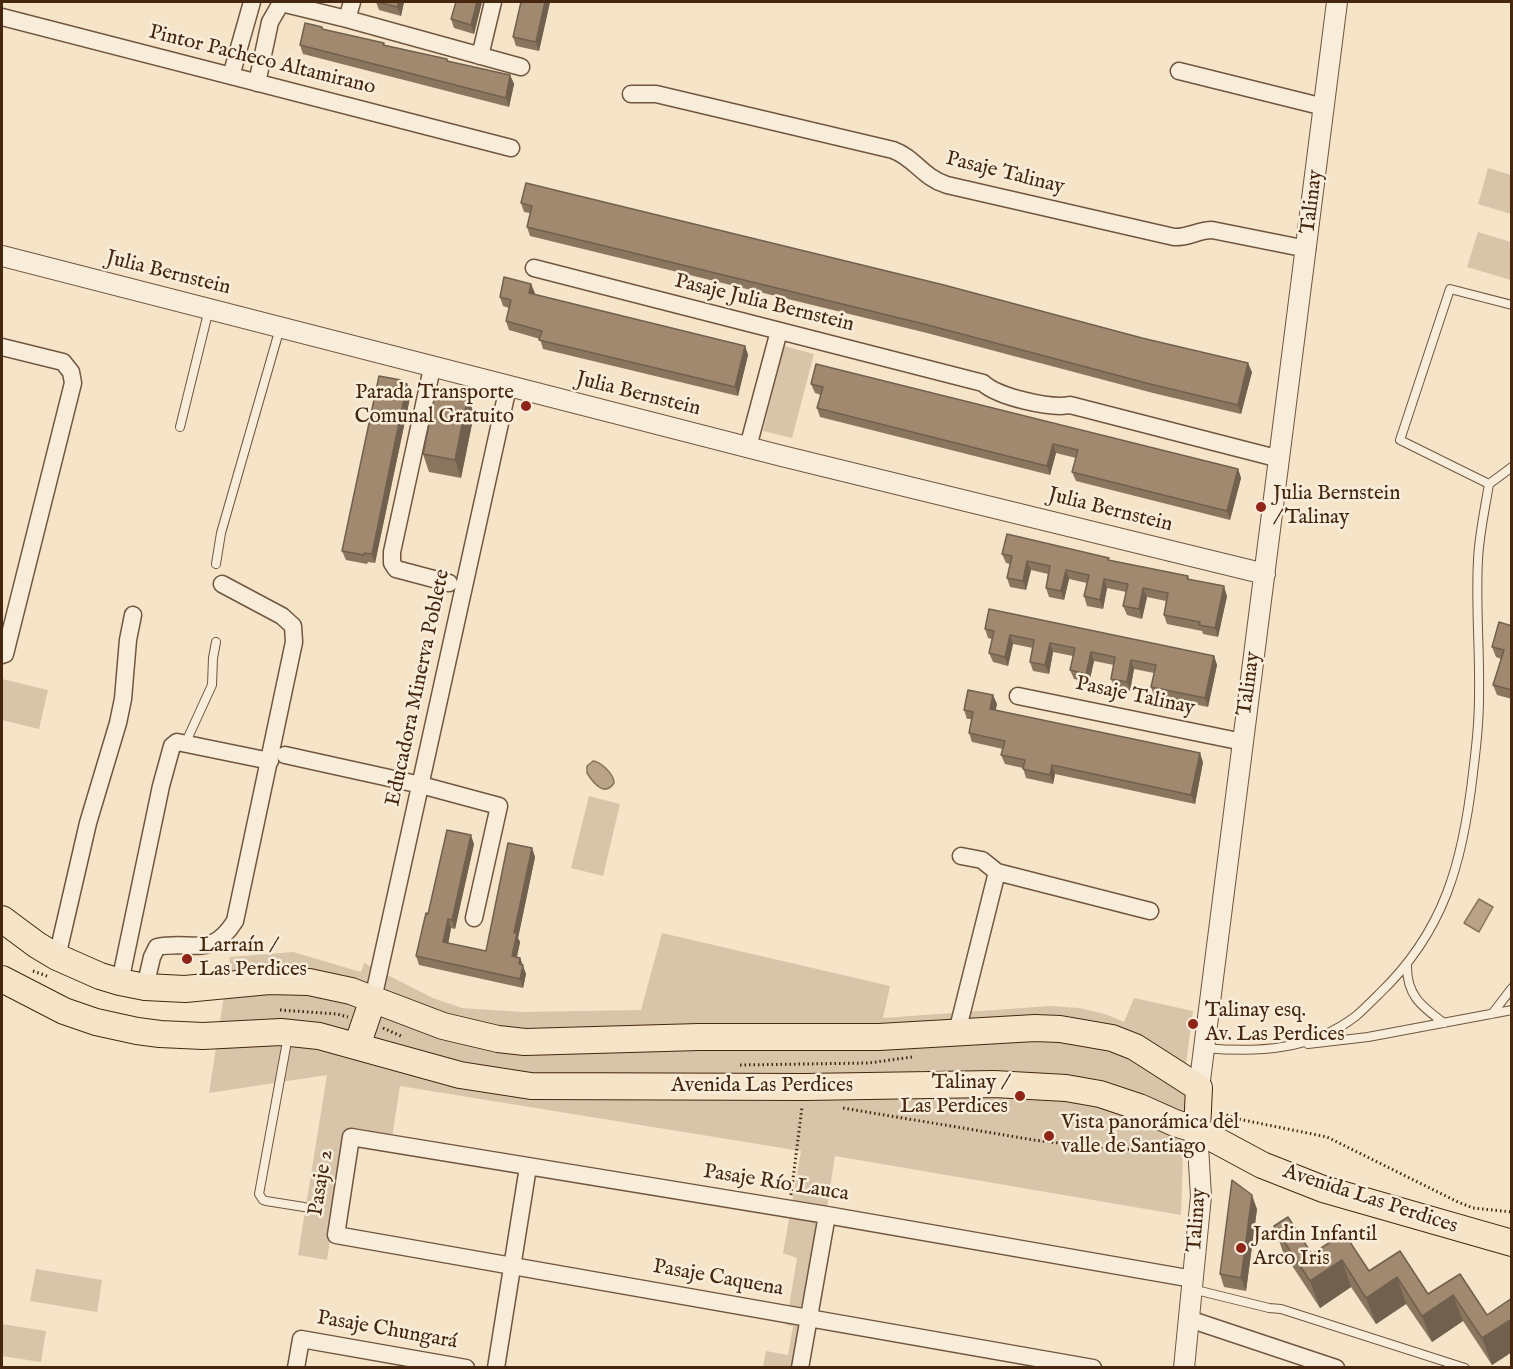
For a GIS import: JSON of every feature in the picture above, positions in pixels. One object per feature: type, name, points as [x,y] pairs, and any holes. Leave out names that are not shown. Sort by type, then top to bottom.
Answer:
[{"type":"main road","points":[[2,919],[57,957],[120,982],[145,987],[185,989],[287,981],[330,986],[373,999],[443,1026],[471,1034],[525,1042],[699,1037],[879,1037],[1035,1028],[1103,1036],[1135,1047],[1199,1088]]},
{"type":"main road","name":"Avenida Las Perdices","points":[[2,978],[64,1011],[96,1022],[136,1031],[203,1036],[251,1032],[319,1036],[460,1075],[531,1086],[813,1087],[994,1084],[1066,1088],[1100,1094],[1197,1130],[1262,1165],[1323,1190],[1512,1243]]},
{"type":"main road","points":[[357,1046],[373,999]]},
{"type":"main road","name":"Talinay","points":[[1197,1130],[1199,1088]]},
{"type":"street","points":[[231,76],[252,2]]},
{"type":"street","points":[[347,19],[352,2]]},
{"type":"street","points":[[480,56],[493,2]]},
{"type":"street","name":"Talinay","points":[[1199,1088],[1337,2]]},
{"type":"street","points":[[257,83],[270,22],[281,3],[347,19],[520,68]]},
{"type":"street","name":"Pintor Pacheco Altamirano","points":[[2,17],[511,148]]},
{"type":"street","points":[[1179,71],[1324,107]]},
{"type":"street","name":"Pasaje Talinay","points":[[631,94],[656,94],[893,150],[904,154],[926,176],[938,182],[1163,234],[1181,237],[1212,230],[1307,249]]},
{"type":"street","name":"Julia Bernstein","points":[[2,256],[432,368],[1265,574]]},
{"type":"street","name":"Pasaje Julia Bernstein","points":[[534,268],[983,383],[999,382],[1055,396],[1070,405],[1280,459]]},
{"type":"street","points":[[748,447],[779,331]]},
{"type":"street","points":[[2,347],[63,362],[72,372],[73,383],[5,654],[2,655]]},
{"type":"street","points":[[432,368],[392,552],[392,563],[396,569],[449,583]]},
{"type":"street","name":"Educadora Minerva Poblete","points":[[373,999],[508,387]]},
{"type":"street","points":[[145,987],[152,957],[158,947],[167,945],[206,946],[218,942],[235,921],[277,758],[294,642],[293,626],[282,616],[222,584]]},
{"type":"street","points":[[57,957],[88,823],[118,723],[133,615]]},
{"type":"street","name":"Pasaje Talinay","points":[[1018,696],[1243,742]]},
{"type":"street","points":[[120,982],[161,786],[172,746],[177,742],[421,785],[499,806],[474,918]]},
{"type":"street","points":[[961,856],[982,861],[997,872],[1150,911]]},
{"type":"street","points":[[957,1032],[997,872]]},
{"type":"street","name":"Talinay","points":[[1184,1368],[1201,1196],[1197,1130]]},
{"type":"street","name":"Pasaje Río Lauca","points":[[351,1137],[827,1215],[1193,1284]]},
{"type":"street","name":"Pasaje 2","points":[[336,1235],[351,1137]]},
{"type":"street","points":[[496,1368],[528,1167]]},
{"type":"street","points":[[800,1368],[827,1215]]},
{"type":"street","name":"Pasaje Caquena","points":[[336,1235],[1093,1368]]},
{"type":"street","points":[[1189,1319],[1336,1368]]},
{"type":"street","name":"Pasaje Chungará","points":[[296,1368],[301,1339],[466,1368]]},
{"type":"lane","points":[[1489,484],[1400,440],[1450,289],[1512,305]]},
{"type":"lane","points":[[180,427],[209,309]]},
{"type":"lane","points":[[216,564],[221,533],[280,327]]},
{"type":"lane","points":[[1288,1047],[1328,1034],[1356,1016],[1392,982],[1421,945],[1442,908],[1456,868],[1468,816],[1478,723],[1478,559],[1489,484],[1512,467]]},
{"type":"lane","points":[[185,744],[212,685],[216,642]]},
{"type":"lane","points":[[1407,963],[1406,980],[1413,994],[1444,1023]]},
{"type":"lane","points":[[1492,1014],[1512,988]]},
{"type":"lane","points":[[1204,1048],[1245,1052],[1288,1047],[1368,1037],[1512,1010]]},
{"type":"lane","points":[[289,1033],[259,1194],[262,1200],[304,1207]]},
{"type":"lane","points":[[1193,1284],[1269,1308],[1281,1309],[1465,1368]]},
{"type":"path","points":[[789,1209],[813,1087],[843,1108],[850,1110],[1034,1140],[1116,1150],[1153,1148],[1182,1152]]},
{"type":"path","points":[[1216,1111],[1238,1119],[1327,1137],[1458,1202],[1473,1208],[1512,1212]]},
{"type":"shaded area","points":[[1488,168],[1511,175],[1511,214],[1478,204]]},
{"type":"shaded area","points":[[1478,232],[1511,242],[1511,280],[1467,267]]},
{"type":"shaded area","points":[[784,346],[814,354],[792,438],[763,431]]},
{"type":"shaded area","points":[[2,679],[48,690],[39,729],[2,720]]},
{"type":"shaded area","points":[[593,761],[609,772],[614,783],[611,787],[603,789],[596,785],[587,773],[587,766]]},
{"type":"shaded area","points":[[589,796],[620,804],[603,876],[571,868]]},
{"type":"shaded area","points":[[1479,899],[1493,907],[1479,932],[1464,923]]},
{"type":"shaded area","points":[[662,933],[890,986],[883,1018],[1050,1006],[1079,1008],[1105,1014],[1124,1022],[1134,998],[1193,1011],[1186,1064],[1181,1215],[835,1156],[802,1367],[763,1367],[766,1351],[788,1355],[793,1326],[786,1325],[797,1258],[783,1253],[801,1151],[400,1086],[392,1137],[346,1131],[327,1260],[298,1255],[327,1075],[209,1093],[230,957],[293,952],[361,972],[364,963],[433,998],[462,1008],[522,1012],[641,1010]]},
{"type":"shaded area","points":[[36,1269],[102,1280],[97,1312],[30,1301]]},
{"type":"shaded area","points":[[2,1324],[46,1331],[41,1362],[2,1356]]},
{"type":"building","points":[[378,2],[399,2],[397,7]]},
{"type":"building","points":[[456,2],[477,2],[471,25],[451,19]]},
{"type":"building","points":[[521,2],[545,2],[536,42],[513,37]]},
{"type":"building","points":[[305,23],[384,43],[383,45],[510,75],[506,98],[300,45]]},
{"type":"building","points":[[526,183],[944,285],[1142,338],[1248,363],[1238,405],[924,324],[527,227],[532,206],[521,203]]},
{"type":"building","points":[[504,277],[531,284],[529,293],[745,346],[735,387],[539,340],[542,331],[506,321],[511,300],[500,297]]},
{"type":"building","points":[[816,364],[1238,469],[1227,511],[1072,472],[1078,450],[1053,444],[1047,466],[817,408],[823,387],[811,384]]},
{"type":"building","points":[[379,376],[401,380],[400,382],[407,384],[372,554],[364,553],[364,555],[342,551]]},
{"type":"building","points":[[436,390],[468,396],[455,460],[423,454]]},
{"type":"building","points":[[1007,534],[1109,558],[1108,560],[1188,576],[1187,579],[1224,586],[1215,628],[1199,625],[1200,622],[1164,615],[1168,593],[1143,588],[1139,609],[1123,606],[1128,584],[1104,579],[1100,600],[1084,596],[1089,575],[1066,570],[1061,591],[1046,588],[1050,566],[1027,561],[1023,581],[1007,578],[1012,556],[1002,554]]},
{"type":"building","points":[[989,609],[1214,656],[1205,698],[1151,687],[1156,665],[1131,660],[1127,682],[1111,679],[1115,657],[1091,652],[1086,674],[1070,670],[1075,648],[1050,643],[1045,665],[1030,662],[1034,640],[1010,635],[1005,657],[989,653],[994,631],[985,629]]},
{"type":"building","points":[[1499,622],[1512,626],[1512,690],[1493,685],[1504,650],[1492,647]]},
{"type":"building","points":[[968,690],[993,695],[990,709],[1200,753],[1191,795],[1052,765],[1050,775],[1023,769],[1025,760],[1001,755],[1005,741],[969,733],[973,712],[964,710]]},
{"type":"building","points":[[447,830],[471,835],[452,920],[448,919],[443,942],[486,951],[508,843],[532,848],[514,933],[517,933],[512,956],[520,958],[519,964],[523,965],[520,979],[416,956]]},
{"type":"building","name":"Jardin Infantil Arco Iris","points":[[1232,1180],[1252,1195],[1241,1278],[1220,1274]]},
{"type":"building","points":[[1288,1217],[1312,1254],[1344,1233],[1369,1271],[1400,1251],[1428,1294],[1460,1274],[1487,1315],[1512,1298],[1512,1319],[1482,1338],[1453,1295],[1422,1316],[1397,1277],[1366,1298],[1342,1260],[1310,1281],[1274,1226]]},
{"type":"place","name":"Parada Transporte Comunal Gratuito","points":[[526,406]]},
{"type":"place","name":"Julia Bernstein / Talinay","points":[[1261,507]]},
{"type":"place","name":"Larraín / Las Perdices","points":[[187,959]]},
{"type":"place","name":"Talinay esq. Av. Las Perdices","points":[[1193,1024]]},
{"type":"place","name":"Talinay / Las Perdices","points":[[1020,1096]]},
{"type":"place","name":"Vista panorámica del valle de Santiago","points":[[1049,1136]]},
{"type":"place","name":"Jardin Infantil Arco Iris","points":[[1241,1248]]}]
